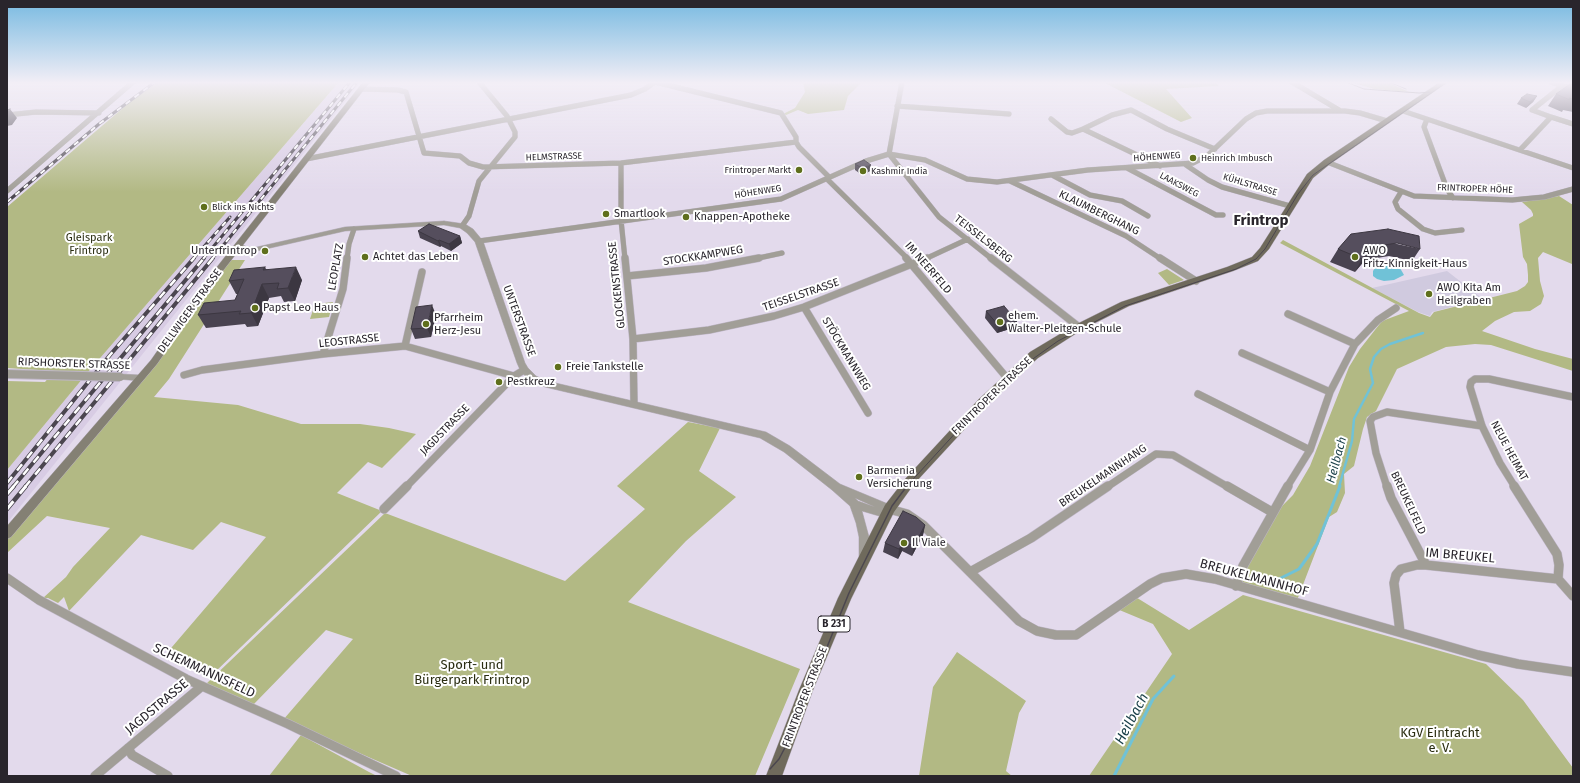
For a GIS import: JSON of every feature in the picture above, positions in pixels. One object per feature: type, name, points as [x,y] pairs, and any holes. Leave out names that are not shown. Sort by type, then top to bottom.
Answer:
[{"type":"main road","name":"DELLWIGER STRASSE","points":[[7,534],[141,378],[239,245],[338,119]]},
{"type":"main road","name":"FRINTROPER STRASSE","points":[[774,776],[811,679],[864,559],[889,509],[899,494],[958,428],[1007,378],[1044,348],[1079,327],[1125,304],[1241,266],[1255,259],[1264,249],[1310,176],[1327,162],[1392,119]]},
{"type":"street","points":[[7,191],[92,119]]},
{"type":"street","name":"HELMSTRASSE","points":[[413,119],[424,153],[460,156],[464,157],[469,163],[490,168],[621,163],[796,142]]},
{"type":"street","points":[[239,245],[245,249],[257,249],[321,234],[354,229],[444,223],[462,226],[469,216],[476,185],[515,137],[515,132],[509,119],[306,159]]},
{"type":"street","name":"IM NEERFELD","points":[[785,119],[796,136],[796,142],[799,147],[913,264],[1007,378]]},
{"type":"street","points":[[888,154],[895,119]]},
{"type":"street","points":[[1051,119],[1069,133],[1075,133],[1105,119]]},
{"type":"street","points":[[1146,119],[1167,130],[1215,149]]},
{"type":"street","name":"HÖHENWEG","points":[[479,241],[621,220],[781,199],[866,161],[888,154],[919,158],[973,181],[992,182],[1010,181],[1088,170],[1186,165],[1203,158],[1215,149],[1247,119]]},
{"type":"street","name":"HÖHENWEG","points":[[1377,119],[1387,122]]},
{"type":"street","points":[[1423,119],[1573,163]]},
{"type":"street","points":[[1522,148],[1550,119]]},
{"type":"street","points":[[1556,119],[1573,124]]},
{"type":"street","points":[[1427,120],[1424,127],[1453,198]]},
{"type":"street","points":[[1083,129],[1160,166]]},
{"type":"street","points":[[1522,148],[1573,168]]},
{"type":"street","name":"TEISSELSBERG","points":[[888,154],[939,217],[1079,327]]},
{"type":"street","name":"FRINTROPER HÖHE","points":[[1327,162],[1414,196],[1492,200],[1522,199],[1553,195],[1573,189]]},
{"type":"street","name":"GLOCKENSTRASSE","points":[[621,163],[621,220],[633,339],[634,404]]},
{"type":"street","name":"KÜHLSTRASSE","points":[[1186,165],[1208,180],[1222,187],[1290,206]]},
{"type":"street","name":"LAAKSWEG","points":[[1127,168],[1216,215],[1223,215]]},
{"type":"street","points":[[1052,175],[1090,195],[1122,201],[1148,216]]},
{"type":"street","name":"KLAUMBERGHANG","points":[[1010,181],[1071,211],[1118,231],[1196,281]]},
{"type":"street","points":[[1401,192],[1396,202],[1398,209],[1423,229],[1435,233],[1462,230]]},
{"type":"street","name":"UNTERSTRASSE","points":[[462,226],[470,230],[479,241],[524,370],[533,378],[545,384],[763,435],[778,442],[836,487],[854,504],[872,511],[879,512],[889,509]]},
{"type":"street","name":"LEOPLATZ","points":[[323,354],[343,289],[349,244],[354,229]]},
{"type":"street","name":"TEISSELSTRASSE","points":[[633,339],[709,330],[774,316],[804,307],[913,264],[968,239]]},
{"type":"street","name":"STOCKKAMPWEG","points":[[626,276],[706,268],[782,252]]},
{"type":"street","points":[[405,346],[422,272]]},
{"type":"street","name":"STÖCKMANNWEG","points":[[804,307],[868,413]]},
{"type":"street","points":[[1236,586],[1243,566],[1272,512],[1310,450],[1330,392],[1355,344],[1378,320],[1396,308]]},
{"type":"street","points":[[1288,314],[1355,344]]},
{"type":"street","name":"LEOSTRASSE","points":[[184,375],[202,370],[323,354],[405,346],[514,376]]},
{"type":"street","points":[[1242,353],[1330,392]]},
{"type":"street","name":"JAGDSTRASSE","points":[[384,509],[514,376],[524,370]]},
{"type":"street","name":"RIPSHORSTER STRASSE","points":[[7,374],[141,378]]},
{"type":"street","name":"NEUE HEIMAT","points":[[1558,579],[1559,565],[1557,554],[1500,463],[1482,426],[1470,387],[1471,382],[1475,379],[1493,379],[1573,397]]},
{"type":"street","points":[[1198,394],[1310,450]]},
{"type":"street","name":"BREUKELFELD","points":[[1426,565],[1388,492],[1376,453],[1370,421],[1373,417],[1387,412],[1482,426]]},
{"type":"street","name":"BREUKELMANNHANG","points":[[970,572],[1031,538],[1156,454],[1173,455],[1272,512]]},
{"type":"street","name":"UNTERSTRASSE","points":[[836,487],[889,509]]},
{"type":"street","points":[[854,504],[864,537],[864,559]]},
{"type":"street","name":"BREUKELMANNHOF","points":[[889,509],[907,514],[923,525],[1019,621],[1037,631],[1056,635],[1076,635],[1162,578],[1186,574],[1236,586],[1478,655],[1518,664],[1573,672]]},
{"type":"street","name":"IM BREUKEL","points":[[1400,632],[1394,583],[1396,575],[1401,569],[1417,565],[1426,565],[1558,579]]},
{"type":"street","name":"SCHEMMANNSFELD","points":[[7,578],[39,600],[75,621],[158,664],[396,776]]},
{"type":"street","points":[[1558,579],[1573,596]]},
{"type":"street","name":"JAGDSTRASSE","points":[[95,776],[202,686]]},
{"type":"street","name":"JAGDSTRASSE","points":[[128,748],[132,755],[168,776]]},
{"type":"shaded area","points":[[307,119],[332,119],[7,523],[7,470],[88,372]]},
{"type":"shaded area","name":"AWO Kita Am Heilgraben","points":[[1447,271],[1483,299],[1432,312],[1430,316],[1418,312],[1372,288]]},
{"type":"green space","name":"Gleispark Frintrop","points":[[111,119],[307,119],[88,372],[7,470],[7,381],[45,382],[54,371],[7,368],[7,207]]},
{"type":"green space","points":[[1174,119],[1191,119],[1181,122]]},
{"type":"green space","points":[[1559,196],[1573,205],[1573,263],[1572,264],[1543,252],[1538,258],[1540,281],[1544,296],[1541,304],[1530,311],[1514,312],[1495,321],[1482,331],[1535,349],[1573,359],[1573,371],[1491,345],[1475,344],[1446,347],[1397,369],[1376,411],[1367,417],[1354,466],[1344,474],[1345,493],[1337,512],[1329,517],[1296,603],[1238,586],[1248,560],[1278,510],[1293,495],[1310,466],[1349,367],[1360,349],[1382,321],[1409,311],[1280,243],[1283,240],[1419,313],[1430,317],[1434,312],[1517,291],[1525,286],[1528,282],[1527,264],[1523,257],[1519,224],[1533,216],[1533,214],[1531,210],[1522,202]]},
{"type":"green space","points":[[230,260],[245,260],[169,379],[154,397],[238,405],[301,424],[360,424],[416,434],[382,468],[368,462],[337,493],[382,511],[213,674],[166,654],[266,537],[221,522],[193,550],[141,535],[69,611],[64,597],[58,603],[48,598],[43,598],[66,577],[73,567],[110,528],[47,516],[7,553],[7,537],[166,350]]},
{"type":"green space","points":[[1167,269],[1184,280],[1169,285],[1158,273]]},
{"type":"green space","points":[[333,302],[329,317],[310,319],[315,304]]},
{"type":"green space","name":"Sport- und Bürgerpark Frintrop","points":[[688,422],[720,428],[699,471],[736,497],[686,541],[628,602],[800,669],[755,776],[412,776],[283,720],[353,639],[326,630],[253,705],[206,684],[385,513],[565,581],[645,509],[617,486]]},
{"type":"green space","name":"KGV Eintracht e. V.","points":[[1243,595],[1486,664],[1523,700],[1573,768],[1573,776],[1089,776],[1172,654],[1153,624],[1117,609],[1134,596],[1189,630]]},
{"type":"green space","points":[[957,652],[1026,701],[1019,713],[1006,771],[1012,776],[919,776],[933,687]]},
{"type":"green space","points":[[301,735],[369,772],[377,776],[269,776]]},
{"type":"water","points":[[1384,264],[1400,268],[1404,275],[1394,280],[1384,281],[1377,279],[1373,276],[1373,271],[1375,268]]},
{"type":"building","points":[[864,160],[871,165],[862,168],[855,164]]},
{"type":"building","points":[[429,224],[460,236],[449,244],[439,240],[438,241],[418,231]]},
{"type":"building","points":[[1388,229],[1419,236],[1420,249],[1397,243],[1372,247],[1362,259],[1338,249],[1351,234]]},
{"type":"building","points":[[265,267],[263,270],[296,267],[288,288],[277,289],[279,283],[262,284],[251,313],[239,314],[241,311],[198,315],[204,303],[235,300],[244,279],[229,281],[234,270]]},
{"type":"building","points":[[432,305],[427,328],[411,329],[416,307]]},
{"type":"building","points":[[1004,306],[1017,321],[999,326],[986,311]]},
{"type":"building","name":"Il Viale","points":[[903,511],[916,517],[925,525],[914,546],[904,542],[899,549],[885,543]]},
{"type":"waterway","name":"Heilbach","points":[[1339,487],[1352,441],[1354,419],[1373,383],[1370,369],[1374,357],[1381,349],[1390,344],[1423,333]]},
{"type":"waterway","name":"Heilbach","points":[[1277,580],[1299,569],[1317,544],[1340,486]]},
{"type":"waterway","name":"Heilbach","points":[[1114,776],[1153,699],[1174,676]]},
{"type":"tram line","points":[[906,487],[960,428],[1023,366],[1058,341],[1125,306],[1236,269],[1256,259],[1265,249],[1298,194],[1313,175],[1394,119]]},
{"type":"tram line","points":[[770,769],[779,759],[790,738],[849,593],[892,506],[907,486]]},
{"type":"railway","points":[[7,202],[106,119]]},
{"type":"railway","points":[[203,259],[320,119]]},
{"type":"railway","points":[[212,259],[327,119]]},
{"type":"railway","points":[[193,259],[230,217]]},
{"type":"railway","points":[[7,483],[110,355],[194,258]]},
{"type":"railway","points":[[13,487],[204,258]]},
{"type":"railway","points":[[25,487],[213,258]]},
{"type":"railway","points":[[7,494],[14,486]]},
{"type":"railway","points":[[7,509],[26,486]]},
{"type":"place","name":"Heinrich Imbusch","points":[[1193,158]]},
{"type":"place","name":"Frintroper Markt","points":[[799,170]]},
{"type":"place","name":"Kashmir India","points":[[863,171]]},
{"type":"place","name":"Blick ins Nichts","points":[[204,207]]},
{"type":"place","name":"Smartlook","points":[[606,214]]},
{"type":"place","name":"Knappen-Apotheke","points":[[686,217]]},
{"type":"place","name":"Unterfrintrop","points":[[265,251]]},
{"type":"place","name":"Achtet das Leben","points":[[365,257]]},
{"type":"place","name":"AWO Fritz-Kinnigkeit-Haus","points":[[1355,257]]},
{"type":"place","name":"AWO Kita Am Heilgraben","points":[[1429,294]]},
{"type":"place","name":"Papst Leo Haus","points":[[255,308]]},
{"type":"place","name":"ehem. Walter-Pleitgen-Schule","points":[[1000,322]]},
{"type":"place","name":"Pfarrheim Herz-Jesu","points":[[426,324]]},
{"type":"place","name":"Freie Tankstelle","points":[[558,367]]},
{"type":"place","name":"Pestkreuz","points":[[499,382]]},
{"type":"place","name":"Barmenia Versicherung","points":[[859,477]]},
{"type":"place","name":"Il Viale","points":[[904,543]]},
{"type":"district","name":"Frintrop","points":[[1261,221]]}]
